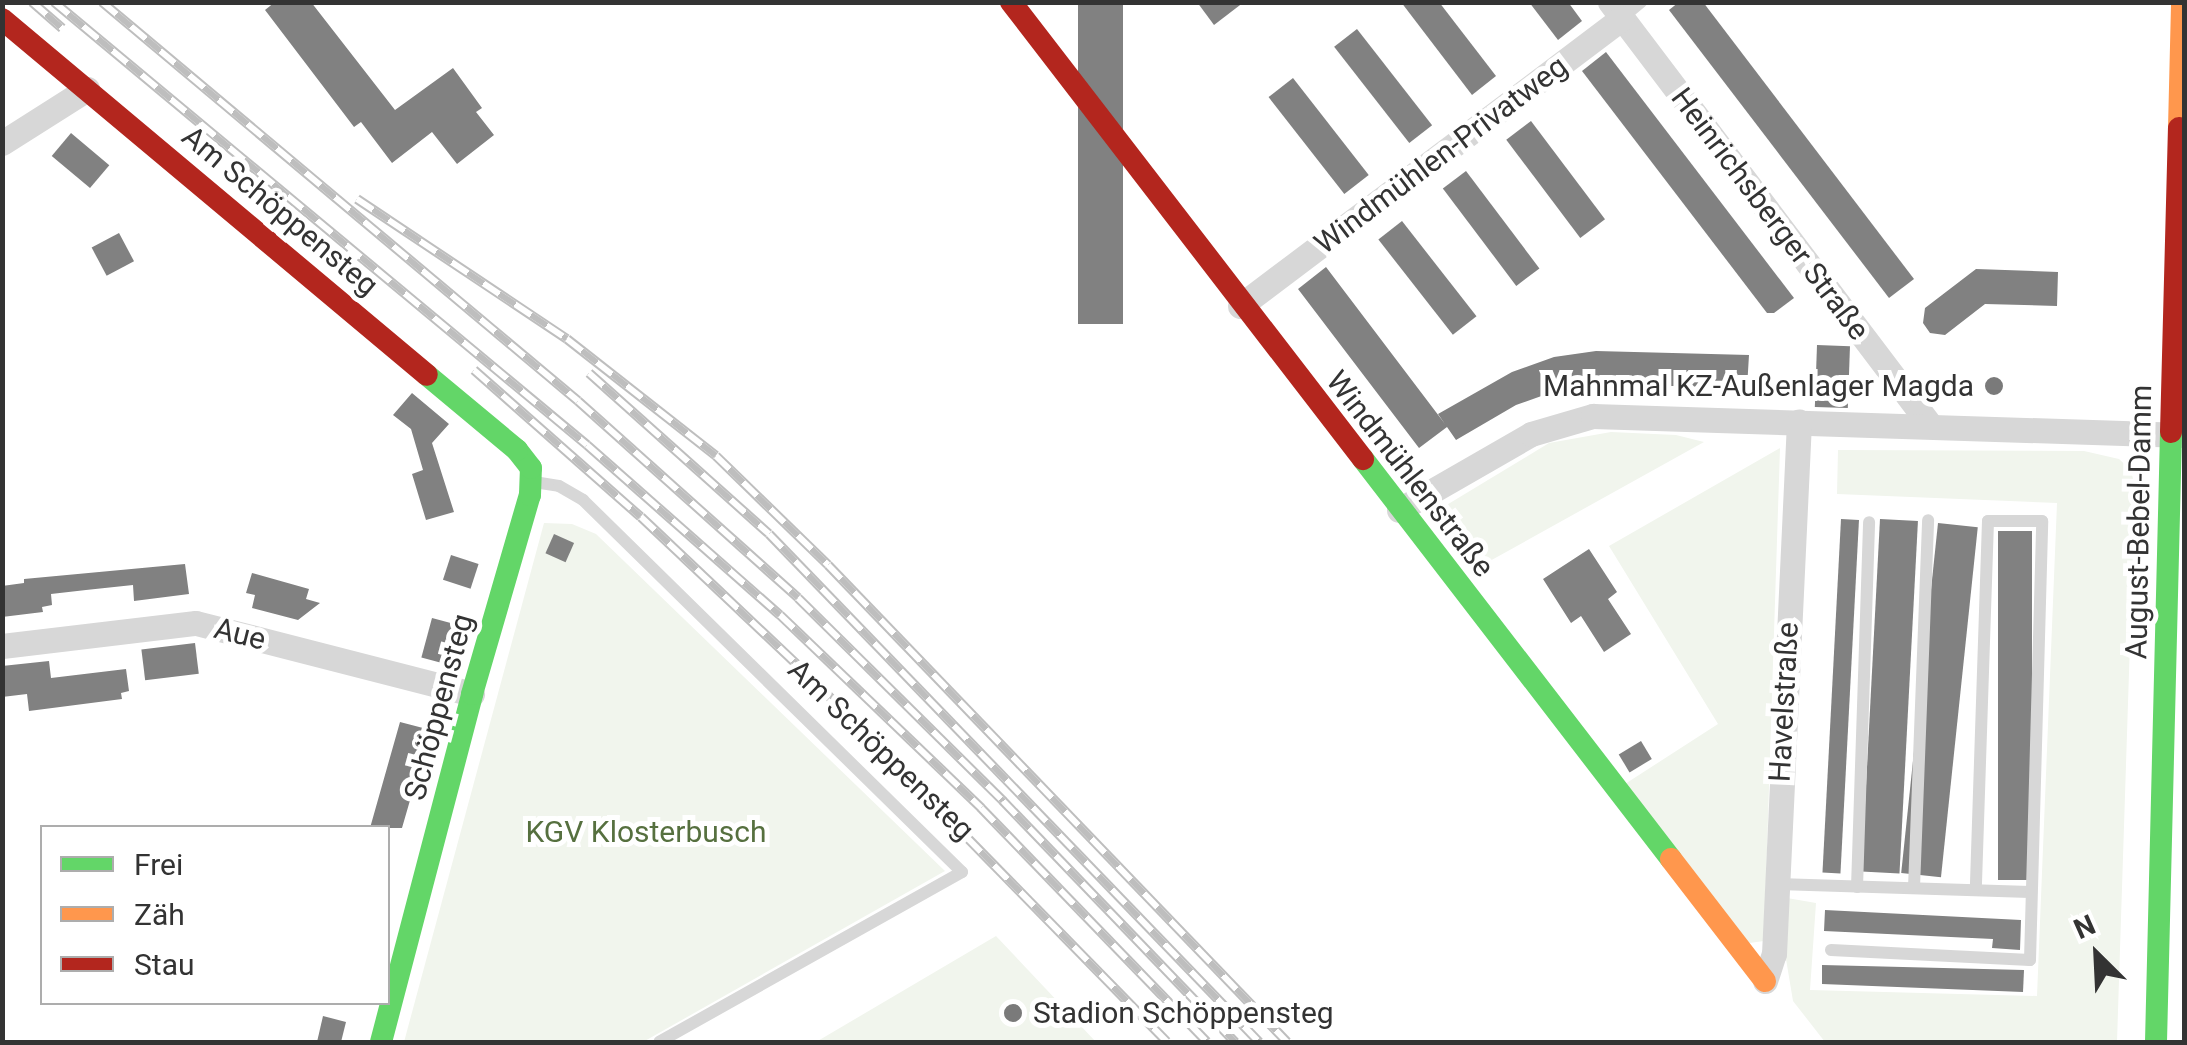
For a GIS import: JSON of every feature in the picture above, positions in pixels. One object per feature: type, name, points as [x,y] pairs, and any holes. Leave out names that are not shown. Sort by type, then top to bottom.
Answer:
[{"type":"street","name":"Windmühlenstraße","points":[[1010,2],[1240,306],[1764,980]]},
{"type":"street","name":"August-Bebel-Damm","points":[[2156,1042],[2178,435],[2182,2]]},
{"type":"street","name":"Windmühlen-Privatweg","points":[[1240,306],[1625,8]]},
{"type":"street","name":"Heinrichsberger Straße","points":[[1625,8],[1930,425]]},
{"type":"street","name":"Am Schöppensteg","points":[[2,19],[517,450],[531,468],[532,482]]},
{"type":"street","points":[[2,142],[87,89]]},
{"type":"street","points":[[1399,510],[1532,434],[1567,420],[1632,416],[2178,435]]},
{"type":"street","name":"Havelstraße","points":[[1764,980],[1774,954],[1774,884],[1799,422]]},
{"type":"street","name":"Schöppensteg","points":[[382,1042],[472,694],[532,482]]},
{"type":"street","name":"Aue","points":[[2,646],[196,623],[472,694]]},
{"type":"lane","name":"Am Schöppensteg","points":[[532,482],[559,486],[583,500],[962,872],[658,1042]]},
{"type":"lane","points":[[1914,888],[1928,520]]},
{"type":"lane","points":[[1832,950],[2030,960],[2042,521],[1988,520],[1976,890]]},
{"type":"lane","points":[[1857,887],[1869,522]]},
{"type":"lane","points":[[1774,884],[2030,892]]},
{"type":"green space","points":[[1611,432],[1676,435],[1704,442],[1479,567],[1440,509],[1549,443]]},
{"type":"green space","points":[[1780,448],[1764,941],[1742,944],[1625,784],[1718,724],[1609,546]]},
{"type":"green space","points":[[1838,450],[2084,451],[2119,459],[2131,470],[2135,488],[2117,1042],[1825,1042],[1793,1001],[1785,953],[1787,898],[1816,903],[1810,990],[2037,996],[2057,503],[1837,494]]},
{"type":"green space","name":"KGV Klosterbusch","points":[[544,523],[572,524],[596,534],[945,871],[643,1042],[404,1042]]},
{"type":"green space","name":"Stadion Schöppensteg","points":[[996,936],[1096,1042],[816,1042]]},
{"type":"building","points":[[275,2],[311,2],[395,110],[453,68],[482,108],[476,112],[494,135],[457,164],[432,132],[392,163],[361,122],[354,127],[265,10]]},
{"type":"building","points":[[1078,2],[1123,2],[1123,324],[1078,324]]},
{"type":"building","points":[[1197,2],[1244,2],[1214,25]]},
{"type":"building","points":[[1401,2],[1439,2],[1496,76],[1472,95]]},
{"type":"building","points":[[1529,2],[1568,2],[1582,21],[1558,40]]},
{"type":"building","points":[[1679,2],[1703,2],[1914,279],[1889,298],[1669,10]]},
{"type":"building","points":[[1357,29],[1432,125],[1409,143],[1334,47]]},
{"type":"building","points":[[1606,52],[1794,298],[1774,313],[1767,313],[1582,71]]},
{"type":"building","points":[[1293,78],[1369,175],[1344,194],[1269,97]]},
{"type":"building","points":[[1531,121],[1605,219],[1580,238],[1506,140]]},
{"type":"building","points":[[71,133],[109,165],[90,188],[52,156]]},
{"type":"building","points":[[1466,171],[1539,268],[1516,286],[1443,188]]},
{"type":"building","points":[[1402,221],[1476,316],[1453,335],[1378,239]]},
{"type":"building","points":[[119,233],[134,261],[107,276],[92,248]]},
{"type":"building","points":[[1326,267],[1445,424],[1438,414],[1512,372],[1554,357],[1596,351],[1749,355],[1747,388],[1598,384],[1561,389],[1516,405],[1456,440],[1447,427],[1419,448],[1298,289]]},
{"type":"building","points":[[1976,269],[2058,272],[2057,306],[1985,304],[1945,335],[1930,333],[1923,323],[1925,308]]},
{"type":"building","points":[[1817,345],[1850,346],[1848,408],[1815,407]]},
{"type":"building","points":[[412,393],[449,424],[432,443],[454,512],[426,520],[412,474],[423,470],[411,429],[393,415]]},
{"type":"building","points":[[1841,519],[1859,520],[1840,873],[1822,873]]},
{"type":"building","points":[[1880,519],[1918,521],[1899,874],[1862,872]]},
{"type":"building","points":[[1938,523],[1978,527],[1941,877],[1901,873]]},
{"type":"building","points":[[1998,531],[2032,531],[2032,880],[1998,880]]},
{"type":"building","points":[[554,534],[574,543],[566,562],[545,553]]},
{"type":"building","points":[[1589,549],[1617,592],[1608,599],[1631,634],[1604,652],[1581,616],[1571,623],[1543,579]]},
{"type":"building","points":[[451,555],[479,564],[471,589],[443,580]]},
{"type":"building","points":[[185,564],[189,594],[134,601],[133,585],[51,594],[52,605],[42,607],[43,612],[2,617],[2,586],[24,583],[24,579]]},
{"type":"building","points":[[252,573],[309,589],[306,599],[320,603],[298,620],[252,608],[255,595],[246,593]]},
{"type":"building","points":[[432,618],[461,626],[450,665],[421,658]]},
{"type":"building","points":[[195,643],[199,674],[145,680],[141,650]]},
{"type":"building","points":[[49,661],[51,678],[126,669],[129,691],[121,693],[122,699],[29,711],[27,694],[2,697],[2,666]]},
{"type":"building","points":[[400,722],[423,728],[420,736],[427,739],[402,828],[371,825]]},
{"type":"building","points":[[1641,741],[1652,759],[1630,772],[1619,754]]},
{"type":"building","points":[[1825,910],[2021,920],[2020,950],[1992,948],[1993,939],[1824,931]]},
{"type":"building","points":[[1822,965],[2024,970],[2023,992],[1822,984]]},
{"type":"building","points":[[323,1016],[346,1022],[341,1042],[317,1042]]},
{"type":"railway","points":[[32,2],[62,28]]},
{"type":"railway","points":[[54,2],[587,445],[780,615],[981,808],[1207,1042]]},
{"type":"railway","points":[[102,2],[578,401],[798,598],[1003,801],[1235,1042]]},
{"type":"railway","points":[[357,199],[567,339],[716,456],[828,565],[1287,1042]]},
{"type":"railway","points":[[474,370],[641,517],[808,675],[1167,1042]]},
{"type":"railway","points":[[589,373],[769,534],[1259,1042]]},
{"type":"traffic: fast","points":[[381,1042],[472,694],[530,495],[531,468],[517,450],[427,375]]},
{"type":"traffic: fast","points":[[2156,1042],[2171,432]]},
{"type":"traffic: fast","points":[[1363,459],[1671,859]]},
{"type":"traffic: slow","points":[[2179,128],[2182,2]]},
{"type":"traffic: slow","points":[[1671,859],[1765,981]]},
{"type":"traffic: jam","points":[[1011,2],[1363,459]]},
{"type":"traffic: jam","points":[[2,19],[427,375]]},
{"type":"traffic: jam","points":[[2171,432],[2179,128]]},
{"type":"place","name":"Mahnmal KZ-Außenlager Magda","points":[[1994,386]]},
{"type":"place","name":"Stadion Schöppensteg","points":[[1013,1013]]}]
